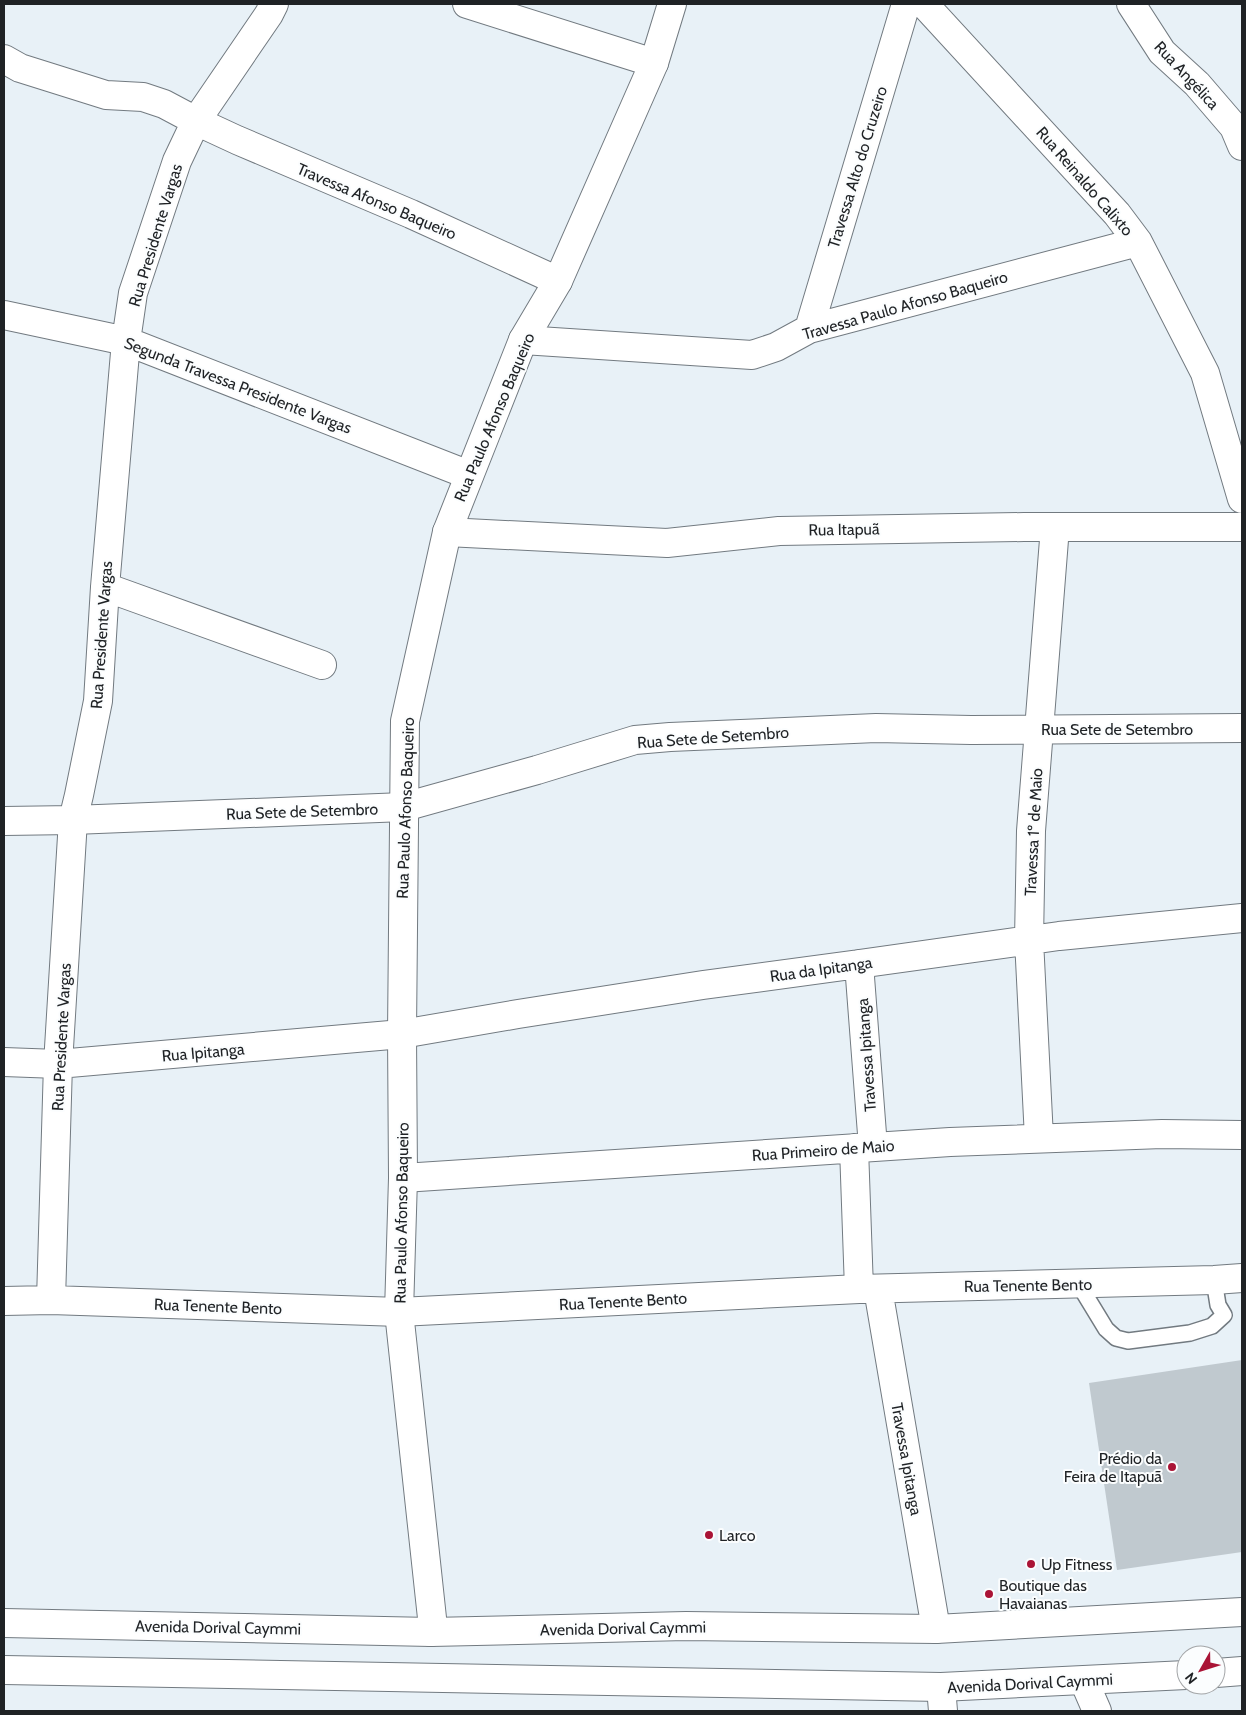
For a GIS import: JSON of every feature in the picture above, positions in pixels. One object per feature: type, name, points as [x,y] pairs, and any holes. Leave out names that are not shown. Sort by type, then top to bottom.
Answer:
[{"type":"street","name":"Rua Presidente Vargas","points":[[51,1300],[58,1064],[72,820],[79,795],[98,701],[105,587],[126,341],[134,293],[177,161],[196,121],[274,4]]},
{"type":"street","points":[[467,4],[654,63]]},
{"type":"street","name":"Rua Paulo Afonso Baqueiro","points":[[432,1632],[399,1312],[403,1178],[402,1034],[406,721],[447,532],[523,340],[558,282],[654,63],[672,4]]},
{"type":"street","name":"Travessa Alto do Cruzeiro","points":[[809,329],[906,4]]},
{"type":"street","name":"Rua Reinaldo Calixto","points":[[924,4],[1117,214],[1138,242],[1205,373],[1242,498]]},
{"type":"street","name":"Rua Angélica","points":[[1131,4],[1162,52],[1197,84],[1234,127],[1242,146]]},
{"type":"street","name":"Travessa Afonso Baqueiro","points":[[4,59],[20,68],[106,96],[143,97],[164,104],[196,121],[411,214],[558,282]]},
{"type":"street","name":"Travessa Paulo Afonso Baqueiro","points":[[523,340],[752,355],[776,347],[809,329],[1138,242]]},
{"type":"street","name":"Segunda Travessa Presidente Vargas","points":[[4,311],[4,316],[126,341],[469,476]]},
{"type":"street","name":"Travessa 1º de Maio","points":[[1039,1138],[1029,940],[1031,831],[1055,527]]},
{"type":"street","name":"Rua Itapuã","points":[[447,532],[667,543],[779,530],[1242,527]]},
{"type":"street","points":[[105,587],[322,665]]},
{"type":"street","name":"Rua Sete de Setembro","points":[[4,821],[404,807],[537,770],[635,740],[670,737],[876,728],[971,730],[1242,728]]},
{"type":"street","name":"Rua da Ipitanga","points":[[402,1034],[703,985],[1029,940],[1242,918]]},
{"type":"street","name":"Travessa Ipitanga","points":[[859,964],[869,1289],[936,1629]]},
{"type":"street","name":"Rua Ipitanga","points":[[4,1062],[58,1064],[402,1034]]},
{"type":"street","name":"Rua Primeiro de Maio","points":[[403,1178],[864,1147],[1039,1138],[1162,1134],[1242,1135]]},
{"type":"street","name":"Rua Tenente Bento","points":[[4,1301],[51,1300],[399,1312],[869,1289],[1242,1278]]},
{"type":"street","name":"Avenida Dorival Caymmi","points":[[4,1623],[432,1632],[686,1626],[936,1629],[1242,1612]]},
{"type":"street","name":"Avenida Dorival Caymmi","points":[[4,1670],[942,1699],[1084,1681],[1176,1676]]},
{"type":"street","points":[[1226,1672],[1242,1671]]},
{"type":"street","points":[[1084,1681],[1097,1711]]},
{"type":"lane","points":[[1078,1284],[1106,1329],[1116,1338],[1128,1341],[1190,1333],[1212,1326],[1224,1315],[1218,1305],[1214,1280]]},
{"type":"building","name":"Prédio da Feira de Itapuã","points":[[1242,1360],[1242,1552],[1117,1570],[1089,1383]]},
{"type":"place","name":"Prédio da Feira de Itapuã","points":[[1172,1467]]},
{"type":"place","name":"Larco","points":[[709,1535]]},
{"type":"place","name":"Up Fitness","points":[[1031,1564]]},
{"type":"place","name":"Boutique das Havaianas","points":[[989,1594]]}]
